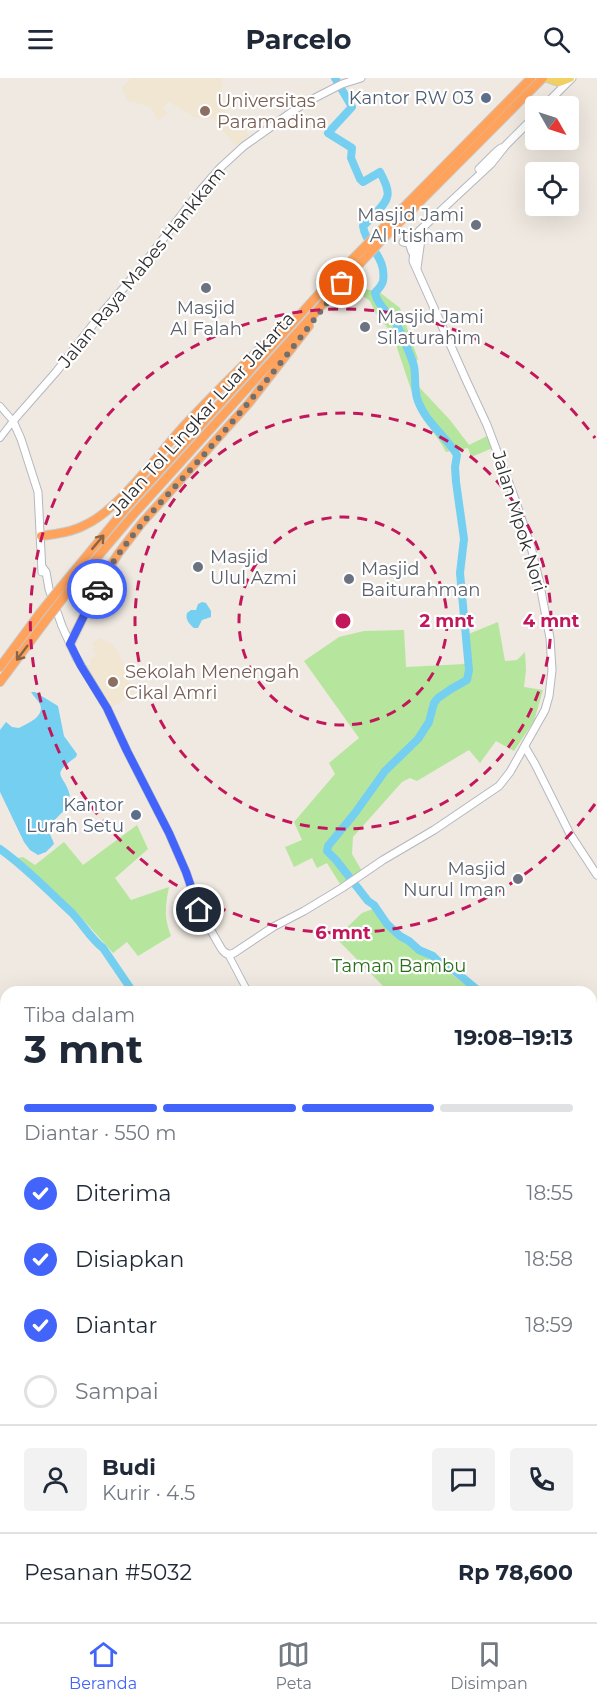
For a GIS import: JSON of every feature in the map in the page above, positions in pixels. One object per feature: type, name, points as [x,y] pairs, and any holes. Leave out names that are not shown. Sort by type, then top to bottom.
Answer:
[{"type":"highway","name":"Jalan Tol Lingkar Luar Jakarta","points":[[0,682],[44,623],[64,590],[127,507],[325,287],[377,240],[531,78]]},
{"type":"highway","name":"Jalan Tol Lingkar Luar Jakarta","points":[[377,240],[552,79]]},
{"type":"highway","name":"Jalan Tol Lingkar Luar Jakarta","points":[[0,667],[40,613],[64,590],[342,283],[364,253]]},
{"type":"highway","points":[[70,644],[105,574],[118,554],[141,524],[249,403],[342,283]]},
{"type":"highway","points":[[41,536],[66,532],[86,525],[105,512],[206,403],[325,287]]},
{"type":"highway","points":[[64,630],[72,633],[75,631]]},
{"type":"main road","name":"Jalan Raya Mabes Hankkam","points":[[13,421],[56,372],[220,168],[244,146],[303,105],[340,85],[361,78]]},
{"type":"main road","points":[[551,96],[552,79],[571,78]]},
{"type":"main road","points":[[555,96],[571,78]]},
{"type":"main road","name":"Jalan Mpok Nori","points":[[228,954],[234,953],[273,927],[348,884],[499,786],[510,772],[545,710],[552,678],[550,638],[531,547],[488,425],[415,264],[424,223],[460,192],[470,178],[525,126]]},
{"type":"main road","points":[[403,242],[411,246],[415,264]]},
{"type":"main road","points":[[13,421],[38,492],[43,568],[41,573],[46,592],[57,619],[81,666],[107,708],[169,833],[206,924],[223,952],[228,954]]},
{"type":"main road","points":[[525,747],[536,764],[570,834],[597,875]]},
{"type":"street","points":[[0,406],[13,421]]},
{"type":"street","name":"Jalan Raya Mabes Hankkam","points":[[0,438],[13,421]]},
{"type":"street","points":[[228,954],[245,986]]},
{"type":"shaded area","name":"Universitas Paramadina","points":[[131,78],[221,78],[223,107],[231,122],[238,122],[249,135],[236,146],[213,118],[194,117],[168,101],[163,107],[167,114],[158,120],[151,108],[128,102],[122,88]]},
{"type":"shaded area","name":"Sekolah Menengah Cikal Amri","points":[[100,638],[113,645],[128,671],[125,673],[136,692],[110,708],[86,667],[91,664],[89,660],[97,655],[92,649],[94,647],[92,643]]},
{"type":"green space","points":[[362,289],[378,291],[400,308],[418,359],[414,364],[419,387],[450,420],[469,445],[489,435],[493,448],[471,457],[468,448],[446,452],[418,410],[392,333],[376,314],[370,301],[363,296]]},
{"type":"green space","points":[[498,622],[505,661],[517,660],[525,652],[524,687],[543,690],[534,721],[514,751],[496,741],[480,763],[469,750],[417,781],[410,778],[402,782],[353,837],[352,854],[362,871],[340,884],[327,863],[317,868],[312,858],[294,867],[285,847],[302,840],[294,822],[335,774],[329,763],[359,738],[304,661],[339,637],[364,631],[404,630],[406,667],[465,664],[466,635]]},
{"type":"green space","points":[[137,825],[148,849],[115,878],[131,900],[169,887],[166,912],[171,936],[138,956],[127,942],[113,953],[80,916],[17,858],[23,857],[35,865],[64,842],[83,865]]},
{"type":"green space","name":"Taman Bambu","points":[[373,909],[383,922],[467,986],[383,986],[336,938],[362,913]]},
{"type":"water","points":[[206,603],[211,611],[211,617],[202,620],[198,628],[194,628],[188,621],[187,613],[196,610],[198,604]]},
{"type":"water","points":[[31,692],[35,692],[58,706],[64,736],[77,754],[60,772],[70,796],[67,798],[68,801],[71,801],[72,805],[51,825],[50,834],[54,844],[46,852],[38,855],[24,842],[0,792],[0,730],[6,722],[12,727],[19,728],[38,716],[41,709],[40,704]]},
{"type":"waterway","points":[[335,78],[352,107],[328,133],[352,148],[351,158],[363,182],[380,172],[388,191],[386,200],[363,226],[382,265],[382,283],[375,293],[376,298],[398,327],[409,351],[414,366],[416,394],[420,406],[457,455],[456,482],[464,539],[460,573],[469,670],[467,680],[438,698],[434,703],[429,722],[418,739],[385,771],[328,846],[327,851],[368,901],[374,905],[387,924],[419,950],[433,956],[441,964],[451,965],[473,986]]},
{"type":"waterway","points":[[0,849],[28,871],[75,917],[103,948],[129,986]]},
{"type":"way so far","points":[[97,589],[108,567],[141,524],[249,403],[342,283]]},
{"type":"place","name":"Kantor RW 03","points":[[486,98]]},
{"type":"place","name":"Universitas Paramadina","points":[[205,111]]},
{"type":"place","name":"Masjid Jami Al I'tisham","points":[[476,225]]},
{"type":"place","name":"Masjid Al Falah","points":[[206,288]]},
{"type":"place","name":"Masjid Jami Silaturahim","points":[[365,327]]},
{"type":"place","name":"Masjid Ulul Azmi","points":[[198,567]]},
{"type":"place","name":"Masjid Baiturahman","points":[[349,579]]},
{"type":"place","name":"Sekolah Menengah Cikal Amri","points":[[113,682]]},
{"type":"place","name":"Kantor Lurah Setu","points":[[136,815]]},
{"type":"place","name":"Masjid Nurul Iman","points":[[518,879]]},
{"type":"route","points":[[97,589],[70,644],[107,708],[169,833],[199,910]]}]
